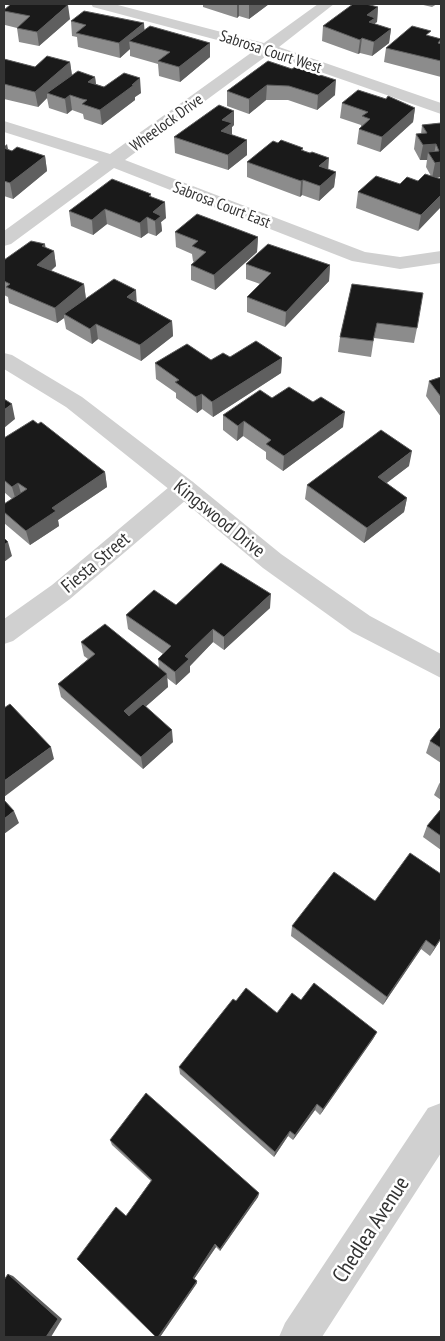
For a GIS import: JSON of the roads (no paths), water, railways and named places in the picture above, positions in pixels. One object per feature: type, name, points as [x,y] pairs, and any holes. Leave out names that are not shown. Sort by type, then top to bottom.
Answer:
[{"type":"street","name":"Sabrosa Court West","points":[[98,4],[266,48],[441,109]]},
{"type":"street","name":"Wheelock Drive","points":[[4,240],[327,4]]},
{"type":"street","name":"Sabrosa Court East","points":[[4,126],[113,161],[359,257],[384,263],[412,264],[441,257]]},
{"type":"street","name":"Kingswood Drive","points":[[4,360],[74,402],[184,488],[272,561],[362,624],[441,667]]},
{"type":"street","name":"Fiesta Street","points":[[4,633],[61,592],[184,488]]},
{"type":"street","name":"Chedlea Avenue","points":[[299,1337],[441,1120]]}]
